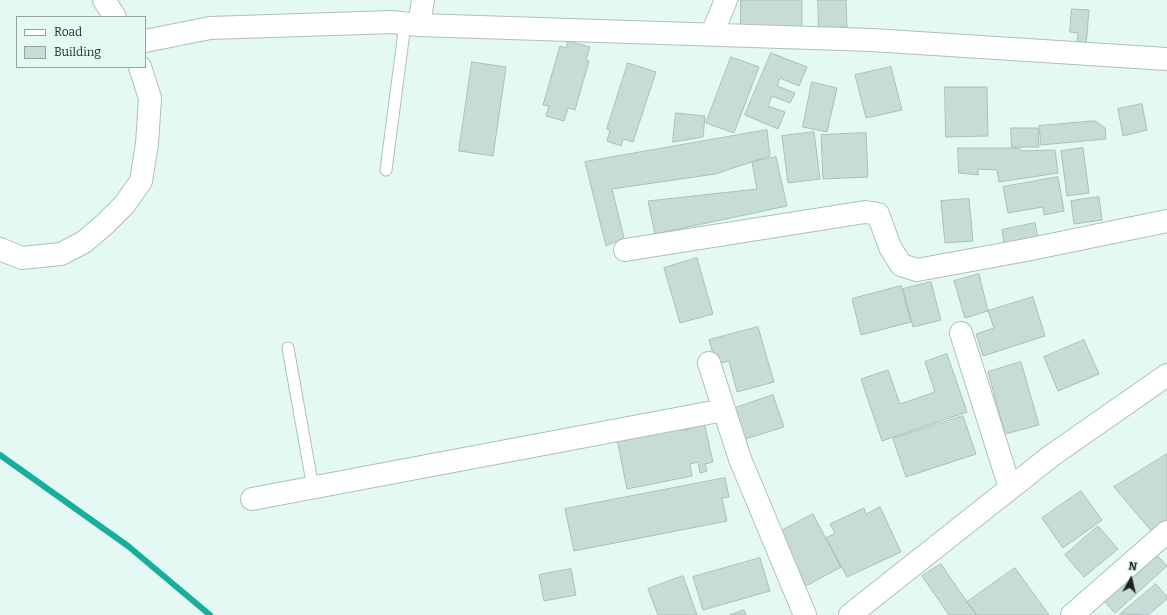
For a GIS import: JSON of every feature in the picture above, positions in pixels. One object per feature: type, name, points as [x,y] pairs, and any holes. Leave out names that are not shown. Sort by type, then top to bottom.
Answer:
[{"type":"street","points":[[104,0],[114,16]]},
{"type":"street","points":[[412,24],[423,0]]},
{"type":"street","points":[[712,34],[726,0]]},
{"type":"street","points":[[146,40],[210,28],[392,22],[412,24],[872,40],[1167,59]]},
{"type":"street","points":[[0,249],[22,258],[61,254],[84,242],[106,224],[125,204],[141,181],[147,144],[150,98],[140,68]]},
{"type":"street","points":[[625,250],[865,212],[878,214],[890,247],[901,265],[917,270],[1026,250],[1167,221]]},
{"type":"street","points":[[961,333],[1010,488]]},
{"type":"street","points":[[708,363],[740,459],[805,615]]},
{"type":"street","points":[[850,615],[1051,456],[1167,374]]},
{"type":"street","points":[[252,499],[724,410]]},
{"type":"street","points":[[1072,615],[1167,532]]},
{"type":"lane","points":[[386,170],[412,24]]},
{"type":"lane","points":[[288,348],[313,488]]},
{"type":"building","points":[[741,0],[802,0],[802,28],[741,27]]},
{"type":"building","points":[[818,0],[846,0],[847,27],[819,28]]},
{"type":"building","points":[[1072,9],[1089,10],[1086,46],[1077,45],[1078,33],[1070,32]]},
{"type":"building","points":[[568,41],[590,47],[586,60],[589,61],[575,110],[568,108],[564,121],[546,116],[549,106],[543,105],[560,46],[566,48]]},
{"type":"building","points":[[771,53],[807,67],[799,86],[780,78],[777,86],[795,93],[790,103],[772,96],[768,106],[785,112],[778,129],[745,115]]},
{"type":"building","points":[[731,57],[759,67],[734,133],[706,123]]},
{"type":"building","points":[[472,62],[506,67],[493,156],[459,151]]},
{"type":"building","points":[[628,63],[656,72],[633,142],[623,139],[621,146],[607,141],[610,130],[607,129]]},
{"type":"building","points":[[891,67],[902,110],[866,118],[855,75]]},
{"type":"building","points":[[812,82],[837,88],[827,132],[803,127]]},
{"type":"building","points":[[945,87],[987,87],[988,136],[946,137]]},
{"type":"building","points":[[1142,104],[1147,130],[1123,136],[1118,109]]},
{"type":"building","points":[[676,113],[705,116],[703,137],[673,142]]},
{"type":"building","points":[[1095,121],[1105,128],[1106,139],[1041,145],[1039,126]]},
{"type":"building","points":[[1011,128],[1038,128],[1039,147],[1012,147]]},
{"type":"building","points":[[767,130],[770,156],[715,174],[612,189],[624,238],[606,246],[585,162]]},
{"type":"building","points":[[814,132],[820,179],[788,183],[782,136]]},
{"type":"building","points":[[866,133],[868,177],[823,179],[821,135]]},
{"type":"building","points":[[958,148],[1019,148],[1022,151],[1055,150],[1058,173],[999,182],[997,170],[978,169],[978,175],[959,173]]},
{"type":"building","points":[[1083,148],[1089,193],[1067,196],[1061,151]]},
{"type":"building","points":[[776,157],[787,206],[655,234],[648,201],[757,189],[752,162]]},
{"type":"building","points":[[1058,177],[1064,211],[1044,215],[1043,207],[1008,213],[1003,187]]},
{"type":"building","points":[[1099,197],[1102,220],[1074,224],[1071,201]]},
{"type":"building","points":[[969,199],[973,241],[945,243],[941,201]]},
{"type":"building","points":[[1035,223],[1038,239],[1004,245],[1002,230]]},
{"type":"building","points":[[697,258],[713,314],[680,323],[664,268]]},
{"type":"building","points":[[979,274],[988,311],[965,318],[954,281]]},
{"type":"building","points":[[931,282],[941,320],[913,327],[903,289]]},
{"type":"building","points":[[901,286],[911,322],[861,335],[852,299]]},
{"type":"building","points":[[1033,297],[1045,336],[983,356],[976,334],[994,328],[988,311]]},
{"type":"building","points":[[758,327],[774,382],[737,392],[729,361],[716,364],[709,340]]},
{"type":"building","points":[[1084,340],[1099,374],[1058,391],[1044,357]]},
{"type":"building","points":[[947,354],[967,412],[882,441],[861,379],[888,370],[900,404],[935,392],[925,362]]},
{"type":"building","points":[[1021,362],[1039,425],[1005,434],[988,372]]},
{"type":"building","points":[[773,395],[784,427],[742,440],[732,409]]},
{"type":"building","points":[[963,416],[976,454],[906,477],[893,439]]},
{"type":"building","points":[[703,418],[713,462],[705,464],[707,471],[700,473],[698,462],[690,464],[692,476],[627,489],[617,439],[683,425],[685,431],[687,431],[685,422]]},
{"type":"building","points":[[1167,454],[1167,521],[1153,533],[1114,487]]},
{"type":"building","points":[[725,478],[729,497],[722,498],[727,521],[574,551],[565,509]]},
{"type":"building","points":[[1081,491],[1102,520],[1063,548],[1042,518]]},
{"type":"building","points":[[880,507],[901,552],[847,577],[826,538],[835,533],[830,524],[864,508],[866,514]]},
{"type":"building","points":[[813,514],[841,567],[806,586],[779,532]]},
{"type":"building","points":[[1098,526],[1118,549],[1084,577],[1065,555]]},
{"type":"building","points":[[1153,551],[1167,566],[1115,613],[1101,598]]},
{"type":"building","points":[[760,558],[770,591],[703,610],[693,577]]},
{"type":"building","points":[[941,564],[976,615],[949,615],[922,576]]},
{"type":"building","points":[[1015,568],[1049,615],[977,615],[967,602]]},
{"type":"building","points":[[571,569],[576,595],[544,601],[539,575]]},
{"type":"building","points":[[683,576],[697,615],[658,615],[648,589]]},
{"type":"building","points":[[1156,584],[1167,599],[1148,615],[1120,614]]},
{"type":"building","points":[[744,610],[746,615],[730,615]]},
{"type":"waterway","points":[[0,455],[128,546],[210,615]]}]
